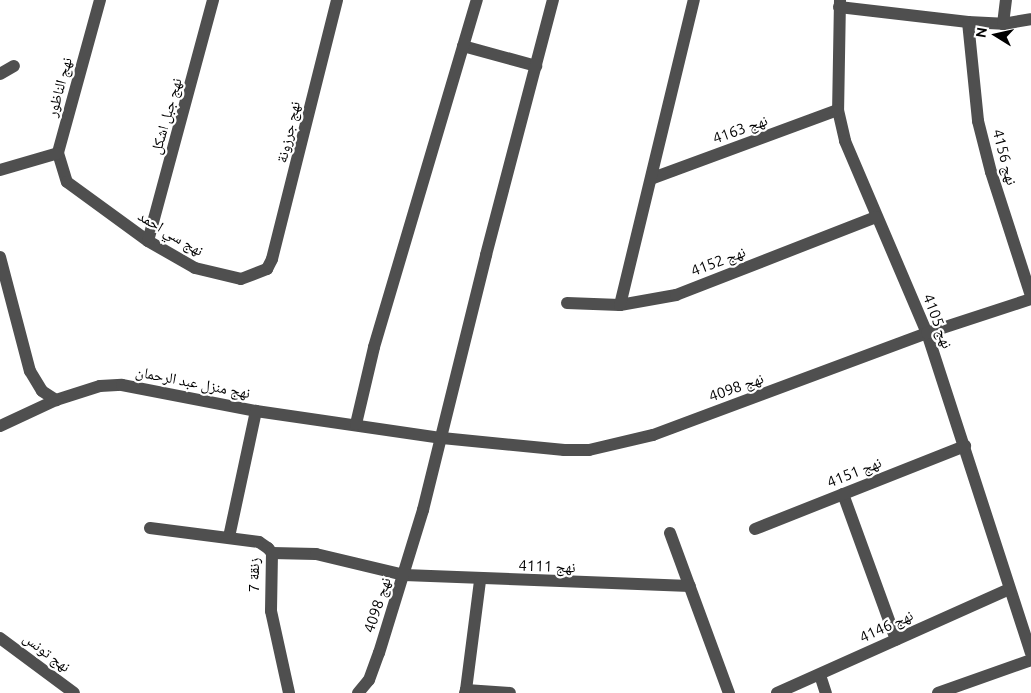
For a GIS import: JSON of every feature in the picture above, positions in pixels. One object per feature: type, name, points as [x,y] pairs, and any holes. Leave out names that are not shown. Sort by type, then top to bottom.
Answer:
[{"type":"street","name":"نهج الناظور","points":[[58,153],[100,0]]},
{"type":"street","name":"نهج جبل اشكل","points":[[148,240],[213,0]]},
{"type":"street","name":"نهج جرزونة","points":[[267,269],[288,206],[336,0]]},
{"type":"street","points":[[360,425],[374,347],[477,0]]},
{"type":"street","points":[[442,438],[553,0]]},
{"type":"street","points":[[620,305],[653,178],[694,0]]},
{"type":"street","points":[[1003,24],[1006,0]]},
{"type":"street","points":[[839,4],[968,22],[1003,24],[1031,19]]},
{"type":"street","name":"نهج 4105","points":[[839,4],[838,110],[845,141],[927,334],[965,446],[1031,654]]},
{"type":"street","name":"نهج 4156","points":[[968,22],[978,121],[990,172],[1031,298]]},
{"type":"street","points":[[463,46],[536,66]]},
{"type":"street","points":[[0,74],[14,66]]},
{"type":"street","name":"نهج 4163","points":[[653,178],[838,110]]},
{"type":"street","points":[[0,170],[58,153]]},
{"type":"street","name":"نهج سي احمد","points":[[58,153],[67,182],[148,240],[195,268],[228,278],[240,279],[267,269]]},
{"type":"street","name":"نهج 4152","points":[[567,303],[620,305],[676,295],[876,217]]},
{"type":"street","points":[[0,257],[30,371],[42,391],[56,400]]},
{"type":"street","name":"نهج 4098","points":[[360,425],[442,438],[564,450],[620,444],[1031,298]]},
{"type":"street","name":"نهج منزل عبد الرحمان","points":[[0,426],[56,400],[100,386],[122,385],[256,411],[360,425]]},
{"type":"street","points":[[229,537],[256,411]]},
{"type":"street","name":"نهج 4098","points":[[358,693],[368,680],[379,653],[404,575],[442,438]]},
{"type":"street","name":"نهج 4151","points":[[755,529],[965,446]]},
{"type":"street","points":[[843,494],[896,640]]},
{"type":"street","name":"زنقة 7","points":[[150,528],[229,537],[264,544],[272,553],[271,611],[289,693]]},
{"type":"street","points":[[670,533],[729,693]]},
{"type":"street","name":"نهج 4111","points":[[272,553],[316,554],[404,575],[480,580],[690,586]]},
{"type":"street","points":[[480,580],[466,691],[510,693]]},
{"type":"street","name":"نهج 4146","points":[[777,693],[1009,589]]},
{"type":"street","name":"نهج تونس","points":[[0,638],[74,693]]},
{"type":"street","points":[[938,693],[1031,660]]},
{"type":"street","points":[[820,675],[826,693]]}]
